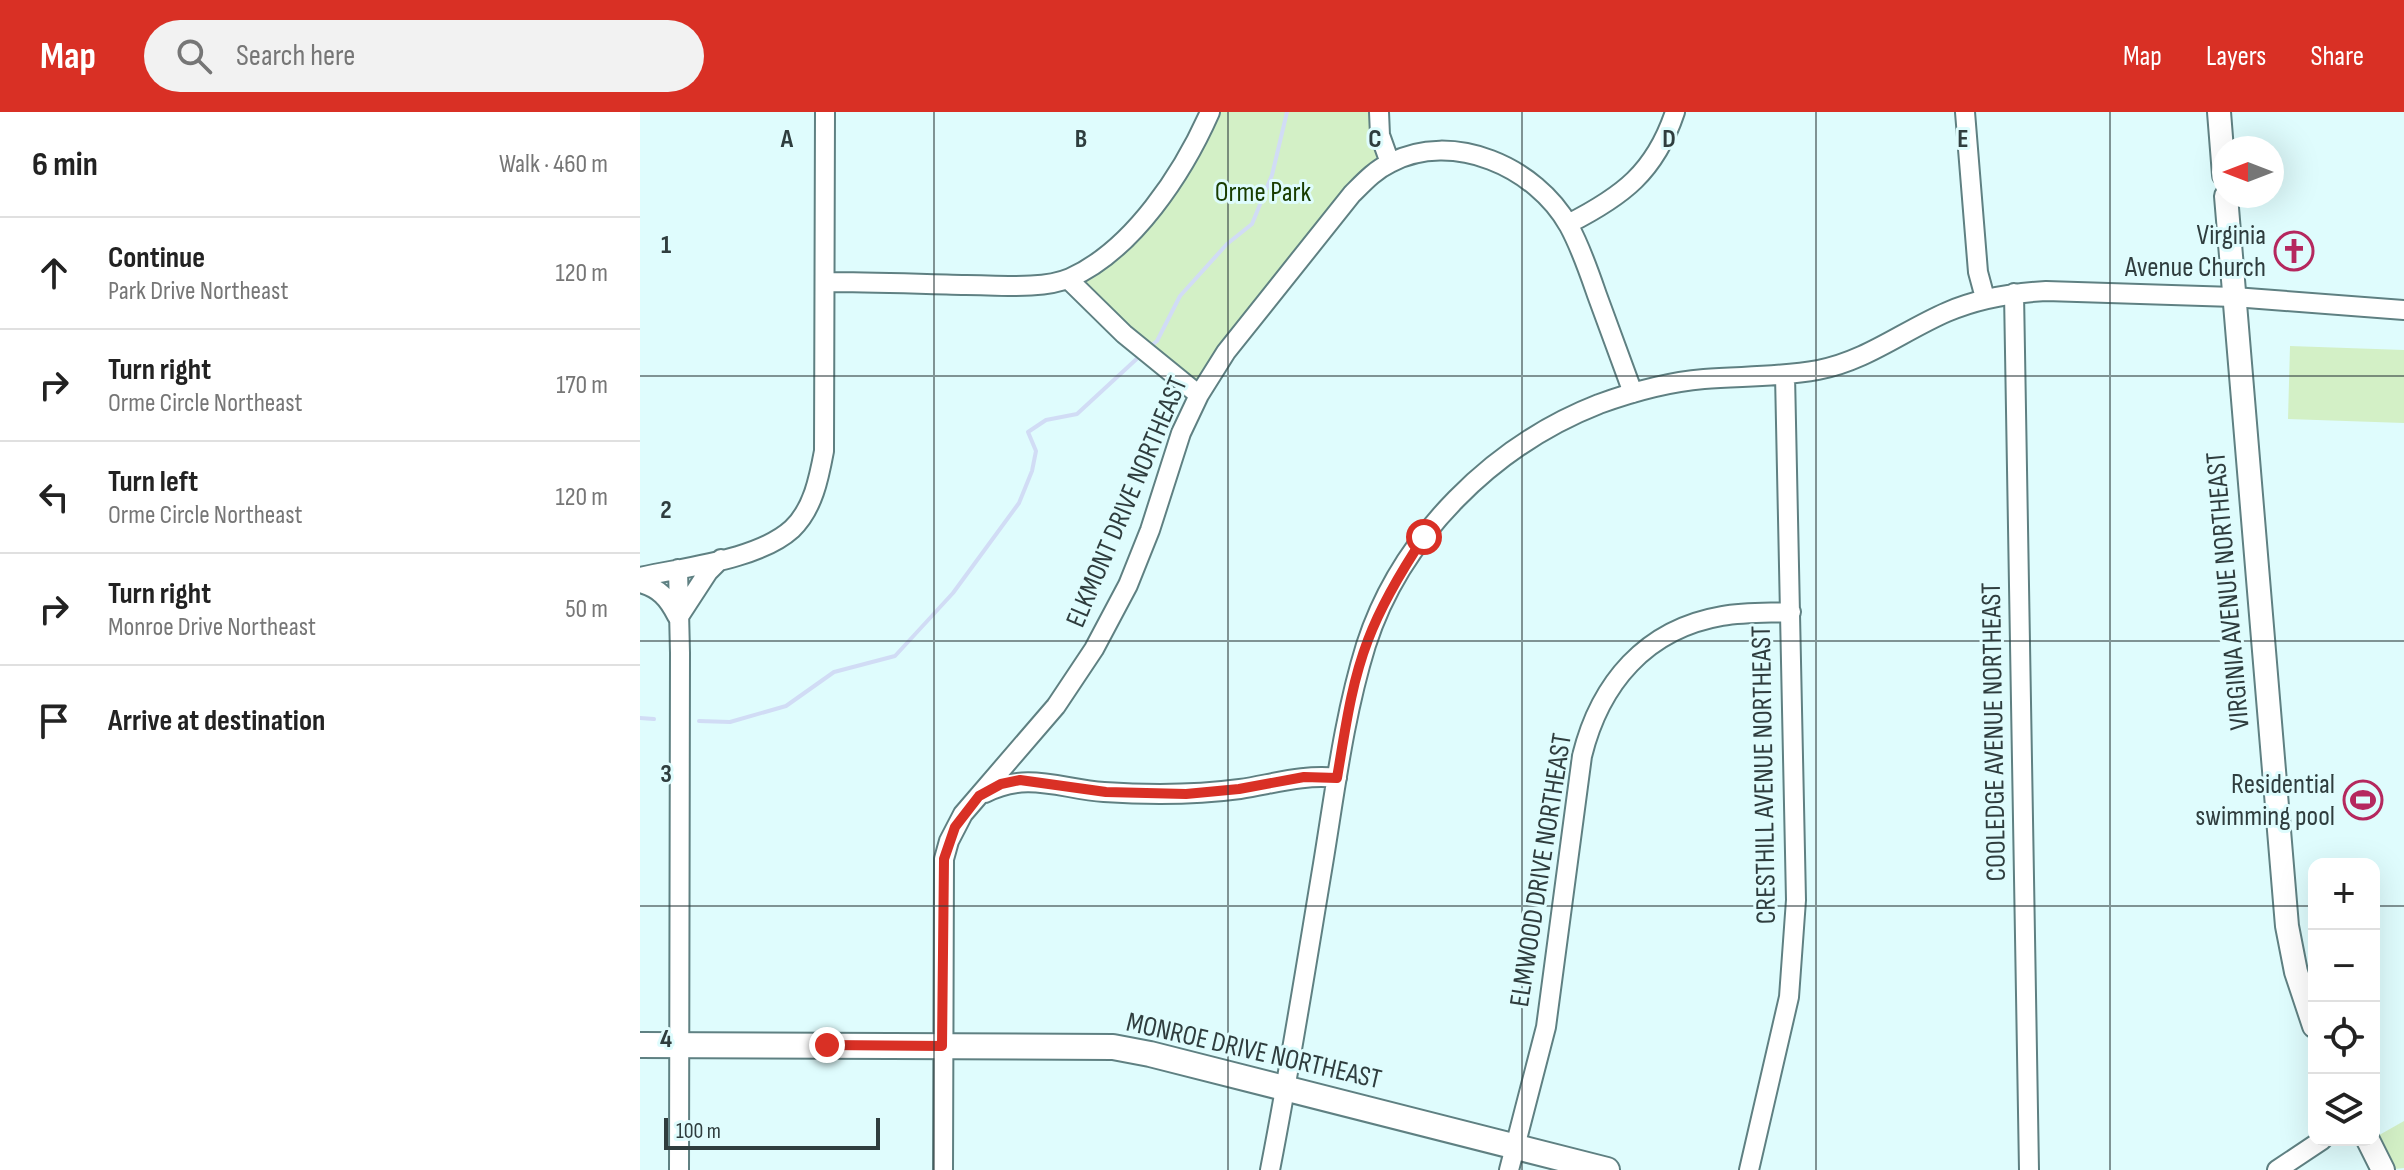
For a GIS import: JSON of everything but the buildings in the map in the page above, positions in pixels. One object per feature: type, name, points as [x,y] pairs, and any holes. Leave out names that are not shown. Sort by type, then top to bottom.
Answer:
[{"type":"main road","name":"MONROE DRIVE NORTHEAST","points":[[640,1045],[1113,1047],[1286,1087],[1607,1170]]},
{"type":"street","points":[[640,577],[721,559],[770,544],[792,529],[807,509],[819,480],[824,451],[825,112]]},
{"type":"street","points":[[825,282],[1021,286],[1068,279],[1110,253],[1143,219],[1180,168],[1210,112]]},
{"type":"street","points":[[1379,112],[1380,135],[1390,163]]},
{"type":"street","points":[[1568,224],[1609,203],[1638,178],[1661,147],[1675,112]]},
{"type":"street","points":[[1965,112],[1978,272],[1985,298]]},
{"type":"street","points":[[2219,112],[2221,136]]},
{"type":"street","name":"ELKMONT DRIVE NORTHEAST","points":[[943,1170],[944,859],[955,827],[1056,706],[1094,649],[1128,585],[1150,530],[1181,433],[1199,395],[1226,352],[1352,194],[1370,176],[1390,163],[1413,154],[1437,150],[1481,156],[1533,184],[1552,202],[1581,249],[1633,393]]},
{"type":"street","name":"VIRGINIA AVENUE NORTHEAST","points":[[2227,208],[2287,926],[2296,972],[2308,1008]]},
{"type":"street","points":[[1068,279],[1124,334],[1199,395]]},
{"type":"street","points":[[1270,1170],[1298,1023],[1352,695],[1367,641],[1393,584],[1424,537],[1471,486],[1520,446],[1574,415],[1633,393],[1700,379],[1785,375],[1823,369],[1860,358],[1945,313],[1985,298],[2014,293],[2046,291],[2234,297],[2404,310]]},
{"type":"street","name":"COOLEDGE AVENUE NORTHEAST","points":[[2014,293],[2029,1170]]},
{"type":"street","name":"CRESTHILL AVENUE NORTHEAST","points":[[1749,1170],[1782,1035],[1794,957],[1796,900],[1785,375]]},
{"type":"street","points":[[678,618],[702,580],[721,559]]},
{"type":"street","points":[[678,569],[679,1170]]},
{"type":"street","points":[[640,583],[654,587],[665,596],[678,618]]},
{"type":"street","name":"ELMWOOD DRIVE NORTHEAST","points":[[1509,1170],[1546,1027],[1582,756],[1599,705],[1633,660],[1677,630],[1725,615],[1791,612]]},
{"type":"street","points":[[979,796],[1001,784],[1020,780],[1106,792],[1186,794],[1239,789],[1304,777],[1337,778]]},
{"type":"street","points":[[2277,1170],[2313,1146]]},
{"type":"street","points":[[2371,1146],[2383,1170]]},
{"type":"green space","name":"Orme Park","points":[[1213,112],[1386,112],[1391,149],[1202,393],[1072,280],[1137,236]]},
{"type":"green space","points":[[2290,346],[2404,350],[2404,423],[2288,419]]},
{"type":"green space","points":[[2404,1121],[2404,1168],[2386,1170],[2377,1146],[2380,1146],[2380,1135]]},
{"type":"water","name":"Residential swimming pool","points":[[2360,784],[2370,788],[2372,797],[2380,805],[2374,814],[2365,819],[2355,815],[2349,807]]},
{"type":"waterway","points":[[1148,348],[1157,341],[1180,296],[1227,244],[1252,224],[1272,175],[1287,112]]},
{"type":"waterway","points":[[699,721],[730,722],[786,706],[834,672],[895,656],[953,593],[1019,503],[1032,471],[1036,451],[1028,432],[1046,420],[1077,414],[1142,354]]},
{"type":"waterway","points":[[640,718],[654,719]]},
{"type":"place","name":"Virginia Avenue Church","points":[[2294,251]]},
{"type":"place","name":"Residential swimming pool","points":[[2363,800]]},
{"type":"route","points":[[827,1045],[942,1046],[944,859],[963,814],[979,796],[1001,784],[1020,780],[1092,791],[1186,794],[1239,789],[1304,777],[1337,778],[1352,695],[1367,641],[1393,584],[1424,537]]}]
